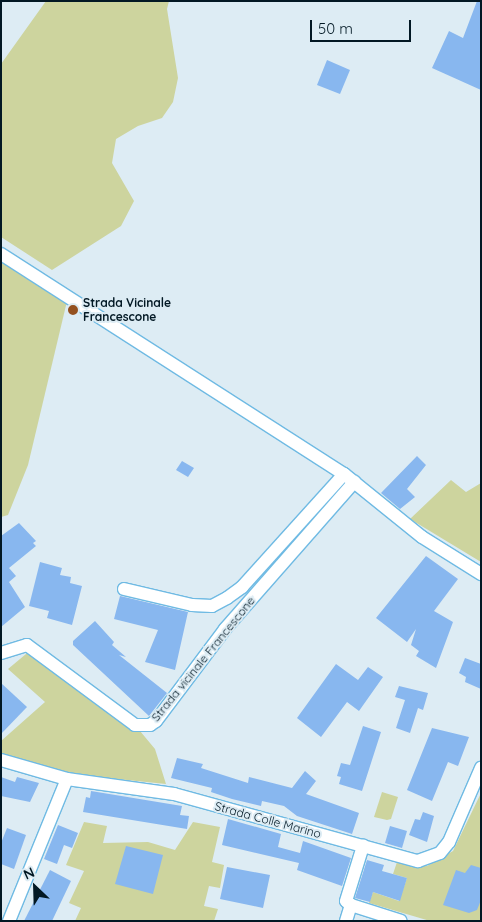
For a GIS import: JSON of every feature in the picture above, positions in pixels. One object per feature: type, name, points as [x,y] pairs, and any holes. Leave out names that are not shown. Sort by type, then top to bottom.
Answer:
[{"type":"street","points":[[1,254],[344,474],[422,537],[481,574]]},
{"type":"street","name":"Strada vicinale Francescone","points":[[124,588],[192,605],[212,606],[242,587],[344,474]]},
{"type":"street","name":"Strada vicinale Francescone","points":[[1,653],[27,645],[135,725],[150,725],[225,629],[354,482]]},
{"type":"street","name":"Strada Colle Marino","points":[[1,760],[67,780],[174,794],[418,860],[440,853],[455,831],[481,768]]},
{"type":"street","points":[[9,921],[67,780]]},
{"type":"street","points":[[363,846],[346,901],[351,905],[401,921]]},
{"type":"street","points":[[346,921],[351,905]]},
{"type":"green space","points":[[46,1],[169,1],[167,9],[178,78],[173,102],[162,118],[138,126],[116,139],[112,163],[134,201],[121,226],[52,270],[1,237],[1,64]]},
{"type":"green space","points":[[1,254],[68,297],[28,465],[8,515],[1,517]]},
{"type":"green space","points":[[451,480],[466,492],[481,483],[481,562],[410,519]]},
{"type":"green space","points":[[32,649],[135,725],[155,749],[166,784],[78,775],[33,765],[1,753],[1,741],[45,702],[8,669]]},
{"type":"green space","points":[[382,792],[398,797],[391,819],[374,817]]},
{"type":"green space","points":[[481,793],[481,921],[430,921],[369,903],[373,892],[399,901],[407,878],[393,874],[397,862],[427,866],[453,851]]},
{"type":"green space","points":[[84,822],[107,826],[103,843],[148,842],[175,850],[193,822],[220,827],[212,862],[224,865],[220,888],[209,886],[204,906],[218,909],[214,921],[75,921],[81,908],[69,903],[84,871],[66,865]]},
{"type":"building","points":[[477,1],[481,1],[481,90],[432,68],[449,31],[463,38]]},
{"type":"building","points":[[327,60],[350,70],[340,94],[317,85]]},
{"type":"building","points":[[417,456],[426,465],[407,489],[415,497],[400,509],[381,493]]},
{"type":"building","points":[[182,461],[194,468],[188,477],[176,470]]},
{"type":"building","points":[[19,523],[36,541],[33,543],[36,546],[9,568],[16,576],[9,582],[25,607],[1,627],[1,536]]},
{"type":"building","points":[[426,556],[458,579],[434,611],[453,622],[436,668],[416,656],[419,651],[411,645],[416,629],[407,642],[376,618]]},
{"type":"building","points":[[40,562],[62,568],[60,575],[71,577],[70,583],[82,586],[72,625],[47,618],[49,611],[29,606]]},
{"type":"building","points":[[120,596],[188,612],[175,670],[145,662],[158,630],[114,619]]},
{"type":"building","points":[[95,621],[114,642],[112,645],[126,657],[119,655],[167,693],[149,716],[73,645],[73,641]]},
{"type":"building","points":[[465,658],[481,664],[481,689],[465,682],[466,677],[459,673]]},
{"type":"building","points":[[336,664],[358,680],[368,667],[383,677],[359,711],[347,702],[321,737],[297,718]]},
{"type":"building","points":[[1,683],[27,707],[1,734]]},
{"type":"building","points":[[399,686],[428,693],[423,710],[418,708],[410,733],[396,728],[405,700],[395,697]]},
{"type":"building","points":[[363,726],[381,732],[362,791],[339,784],[341,777],[337,776],[341,763],[350,765]]},
{"type":"building","points":[[432,728],[469,737],[458,766],[448,762],[432,801],[407,790]]},
{"type":"building","points":[[177,758],[203,764],[201,768],[248,783],[249,777],[292,788],[305,771],[316,781],[306,794],[359,813],[352,834],[297,816],[284,806],[262,801],[261,806],[232,799],[211,792],[212,788],[171,778]]},
{"type":"building","points":[[1,777],[15,782],[17,777],[39,783],[30,802],[1,796]]},
{"type":"building","points":[[91,791],[182,806],[180,815],[189,816],[187,829],[83,812],[86,797],[90,798]]},
{"type":"building","points":[[423,812],[434,816],[427,842],[409,835],[415,819],[420,820]]},
{"type":"building","points":[[228,819],[281,834],[278,847],[300,853],[303,841],[351,858],[342,886],[297,870],[299,863],[222,845]]},
{"type":"building","points":[[58,825],[78,833],[72,848],[64,845],[57,864],[44,859]]},
{"type":"building","points":[[390,826],[407,831],[402,848],[385,843]]},
{"type":"building","points":[[7,828],[26,835],[14,869],[1,864],[1,843]]},
{"type":"building","points":[[126,846],[163,855],[153,894],[115,884]]},
{"type":"building","points":[[367,860],[384,865],[382,871],[407,878],[400,901],[373,892],[370,902],[355,898]]},
{"type":"building","points":[[471,865],[481,868],[481,900],[477,910],[469,913],[443,905],[456,870],[465,873]]},
{"type":"building","points":[[227,867],[270,875],[263,908],[220,899]]},
{"type":"building","points":[[50,870],[71,881],[52,921],[24,921]]},
{"type":"place","name":"Strada Vicinale Francescone","points":[[73,310]]}]
